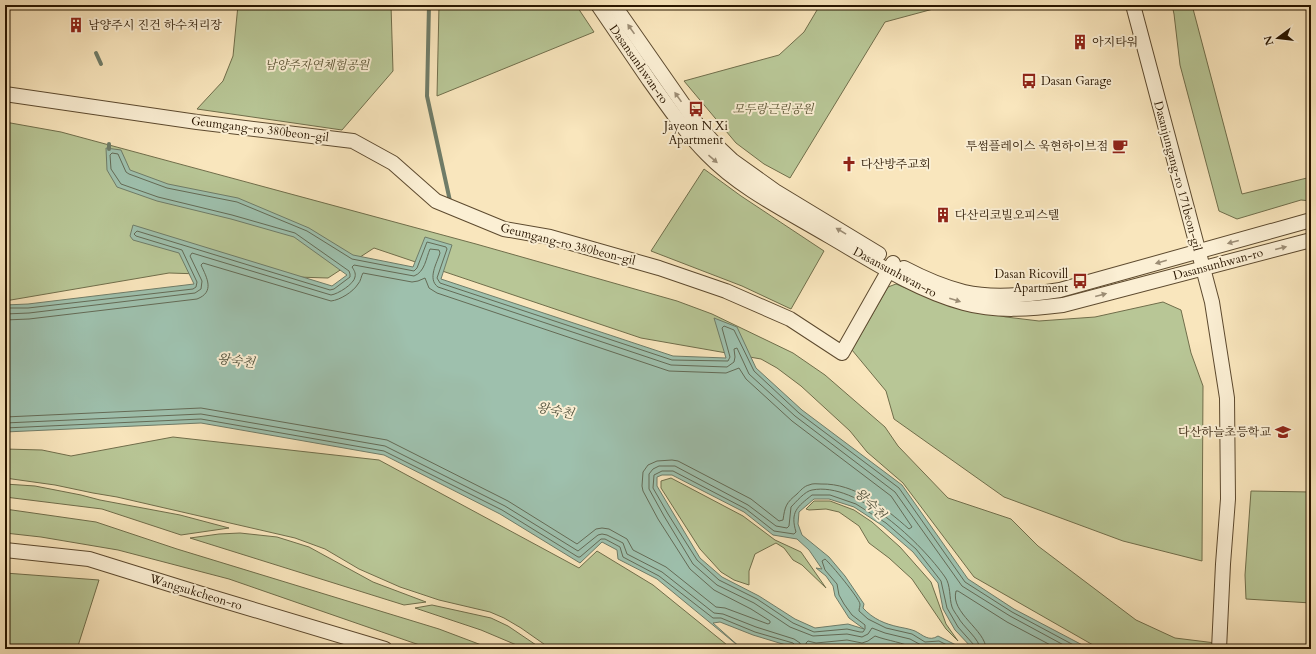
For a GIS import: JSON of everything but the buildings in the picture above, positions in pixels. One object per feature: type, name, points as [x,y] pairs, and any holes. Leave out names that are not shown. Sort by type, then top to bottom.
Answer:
[{"type":"street","name":"Dasansunhwan-ro","points":[[598,5],[678,120],[707,154],[728,172],[764,198],[891,266],[914,273],[947,287],[966,292],[1018,295],[1060,290],[1311,220]]},
{"type":"street","name":"Dasansunhwan-ro","points":[[614,5],[697,124],[733,161],[775,191],[938,295],[965,304],[984,307],[1032,309],[1063,305],[1311,240]]},
{"type":"street","name":"Dasanjungang-ro 171beon-gil","points":[[1133,5],[1212,302],[1227,398],[1228,499],[1219,649]]},
{"type":"street","name":"Geumgang-ro 380beon-gil","points":[[5,94],[197,122],[353,141],[393,163],[436,201],[504,229],[550,237],[659,268],[726,291],[790,319],[842,353],[891,266]]},
{"type":"street","name":"Wangsukcheon-ro","points":[[5,550],[89,559],[385,649]]},
{"type":"green space","name":"남양주자연체험공원","points":[[238,5],[391,5],[393,71],[342,130],[197,109],[223,81],[233,56]]},
{"type":"green space","points":[[439,5],[576,5],[594,32],[437,96]]},
{"type":"green space","name":"모두랑근린공원","points":[[820,5],[948,5],[885,22],[790,178],[764,164],[736,143],[684,81],[779,55],[804,32]]},
{"type":"green space","points":[[1172,5],[1192,5],[1242,194],[1311,177],[1311,201],[1301,200],[1237,219],[1219,211],[1180,65]]},
{"type":"green space","points":[[5,122],[61,132],[476,244],[677,301],[712,314],[793,353],[825,375],[885,427],[898,446],[948,498],[1011,519],[1038,546],[1136,620],[1175,638],[1264,649],[1100,649],[974,577],[903,483],[867,452],[850,431],[801,386],[777,368],[761,359],[641,338],[374,248],[328,278],[169,273],[5,301]]},
{"type":"green space","points":[[704,169],[741,196],[824,251],[791,309],[742,286],[651,251]]},
{"type":"green space","points":[[896,284],[946,304],[1006,317],[1039,321],[1095,317],[1163,302],[1181,310],[1191,353],[1203,386],[1202,561],[1123,541],[1004,497],[894,419],[886,391],[852,350],[888,287]]},
{"type":"green space","points":[[173,437],[379,460],[579,568],[597,551],[653,585],[732,649],[551,649],[504,618],[490,612],[439,600],[400,587],[359,569],[325,549],[295,538],[117,497],[55,485],[5,478],[5,449],[42,450],[71,456]]},
{"type":"green space","points":[[671,478],[743,516],[775,540],[801,552],[826,588],[802,565],[793,560],[784,548],[776,543],[755,554],[749,571],[749,585],[734,580],[721,572],[700,549],[661,488],[661,481]]},
{"type":"green space","points":[[5,484],[35,486],[81,495],[180,515],[229,528],[181,535],[102,509],[5,497]]},
{"type":"green space","points":[[1251,491],[1311,492],[1311,603],[1246,599],[1245,575]]},
{"type":"green space","points":[[814,501],[830,501],[854,510],[872,522],[900,547],[931,582],[946,624],[958,641],[946,629],[912,579],[889,558],[869,543],[859,526],[839,512],[826,509],[806,509]]},
{"type":"green space","points":[[5,509],[96,522],[177,549],[439,629],[492,649],[431,649],[229,579],[118,550],[41,537],[5,533]]},
{"type":"green space","points":[[240,533],[277,537],[309,547],[373,582],[426,602],[404,605],[190,538]]},
{"type":"green space","points":[[5,573],[99,580],[77,649],[5,649]]},
{"type":"green space","points":[[432,605],[491,618],[508,626],[542,649],[526,649],[481,630],[415,608]]},
{"type":"water","name":"왕숙천","points":[[106,148],[121,150],[130,170],[168,184],[238,198],[309,228],[353,255],[413,267],[425,237],[452,245],[441,279],[673,356],[726,358],[714,318],[737,327],[756,368],[802,410],[902,485],[968,579],[1014,609],[1090,649],[973,649],[955,630],[943,609],[938,583],[913,552],[883,526],[854,507],[829,499],[814,499],[799,512],[798,524],[802,535],[829,557],[845,576],[864,604],[863,608],[884,623],[913,630],[929,638],[935,638],[938,636],[964,649],[799,649],[753,635],[720,622],[713,623],[742,649],[657,579],[618,559],[617,550],[602,542],[580,563],[500,514],[384,455],[201,423],[5,432],[5,305],[28,304],[194,284],[179,253],[133,240],[130,236],[133,225],[332,286],[347,275],[294,237],[231,219],[157,201],[117,187],[107,170]],"holes":[[[662,475],[672,475],[744,512],[773,535],[797,539],[809,550],[822,569],[816,568],[826,576],[833,586],[835,596],[849,618],[864,629],[848,624],[815,628],[795,619],[759,596],[722,577],[700,558],[657,486],[657,477]]]},
{"type":"waterway","points":[[429,5],[427,96],[450,201]]},
{"type":"waterway","points":[[96,53],[101,64]]},
{"type":"waterway","points":[[109,144],[109,149]]},
{"type":"place","name":"남양주시 진건 하수처리장","points":[[76,25]]},
{"type":"place","name":"아지타워","points":[[1080,42]]},
{"type":"place","name":"Dasan Garage","points":[[1029,81]]},
{"type":"place","name":"Jayeon N Xi Apartment","points":[[696,109]]},
{"type":"place","name":"투썸플레이스 욱현하이브점","points":[[1120,146]]},
{"type":"place","name":"다산방주교회","points":[[849,164]]},
{"type":"place","name":"다산리코빌오피스텔","points":[[943,215]]},
{"type":"place","name":"Dasan Ricovill Apartment","points":[[1080,281]]},
{"type":"place","name":"다산하늘초등학교","points":[[1283,432]]}]
